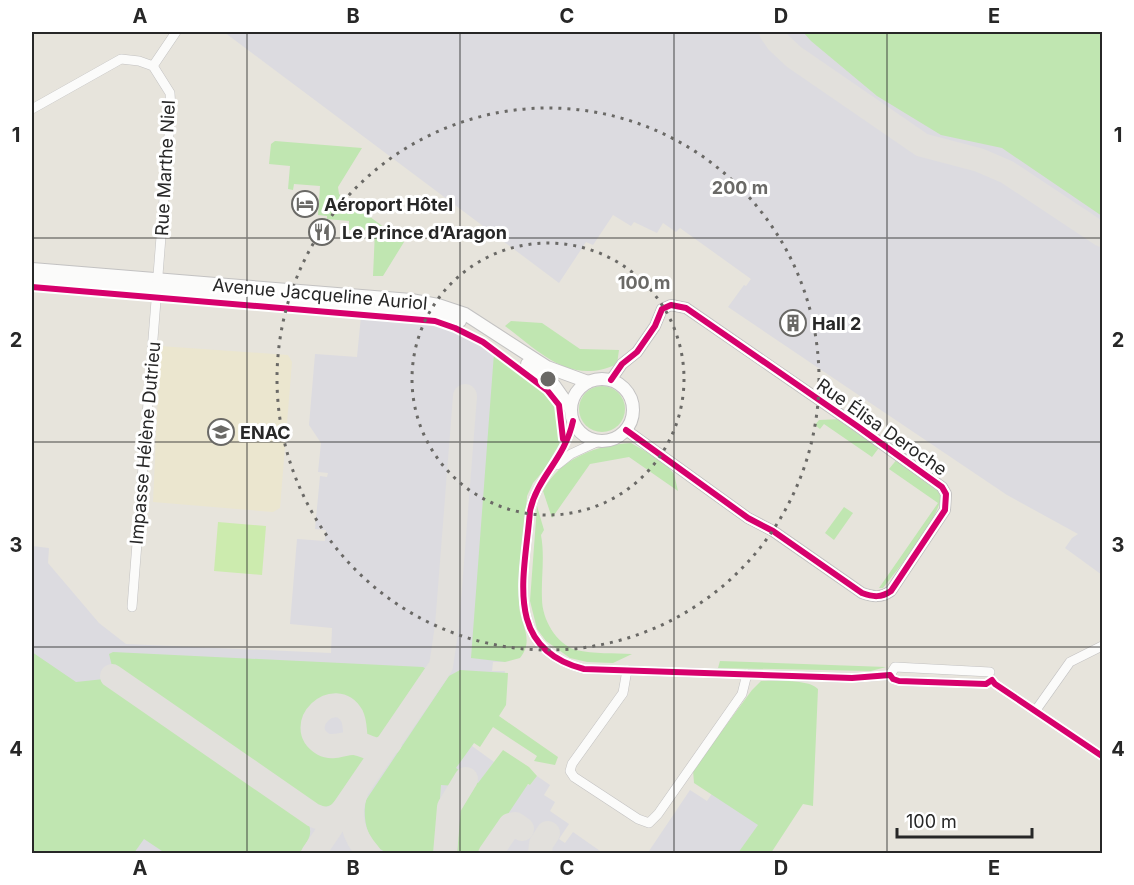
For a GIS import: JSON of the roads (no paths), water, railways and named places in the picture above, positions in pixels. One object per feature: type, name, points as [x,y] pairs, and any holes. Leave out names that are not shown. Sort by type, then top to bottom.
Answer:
[{"type":"main road","name":"Avenue Jacqueline Auriol","points":[[32,269],[436,313],[463,322],[526,363],[554,384],[572,415]]},
{"type":"main road","name":"Avenue Jacqueline Auriol","points":[[32,278],[411,300],[438,305],[465,314],[547,368],[588,382]]},
{"type":"main road","points":[[600,379],[611,380],[627,392],[632,401],[631,422],[618,437],[609,441],[599,441],[583,435],[572,415],[576,393],[588,382],[600,379]]},
{"type":"street","points":[[32,109],[121,59],[139,61],[153,66],[176,32]]},
{"type":"street","name":"Rue Marthe Niel","points":[[153,66],[168,89],[171,100],[157,284]]},
{"type":"street","name":"Impasse Hélène Dutrieu","points":[[132,607],[157,284]]},
{"type":"street","name":"Rue Élisa Deroche","points":[[611,380],[622,364],[637,352],[656,326],[662,309],[671,305],[686,308],[867,432],[942,487],[946,494],[945,510],[891,591],[879,597],[870,596],[862,593],[773,531],[748,518],[626,430]]},
{"type":"street","points":[[572,415],[565,448],[538,486],[531,511],[524,598],[525,614],[529,628],[549,654],[564,664],[584,669],[852,678],[890,675]]},
{"type":"street","points":[[551,470],[571,454],[599,441]]},
{"type":"street","points":[[1036,710],[1070,662],[1102,646]]},
{"type":"street","points":[[890,675],[895,667],[991,676]]},
{"type":"street","points":[[627,670],[623,693],[572,764],[570,771],[574,777],[638,819],[649,823],[658,814],[742,694],[747,674]]},
{"type":"street","points":[[890,675],[899,681],[986,684],[991,676]]},
{"type":"street","points":[[991,676],[995,684],[1102,756]]},
{"type":"place","name":"Aéroport Hôtel","points":[[305,204]]},
{"type":"place","name":"Le Prince d’Aragon","points":[[322,232]]},
{"type":"place","name":"Hall 2","points":[[793,323]]},
{"type":"place","name":"ENAC","points":[[221,432]]}]
